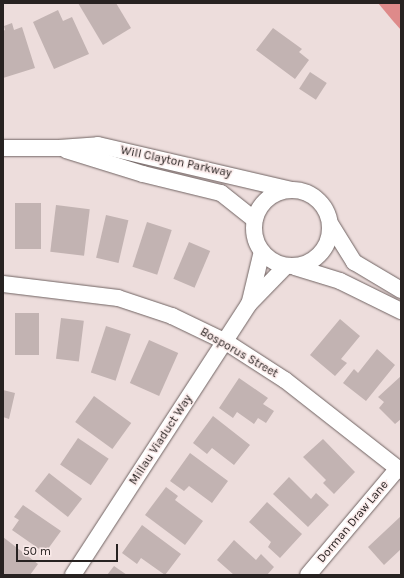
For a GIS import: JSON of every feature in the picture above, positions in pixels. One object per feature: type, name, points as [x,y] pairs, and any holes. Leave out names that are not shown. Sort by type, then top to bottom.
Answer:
[{"type":"street","name":"Will Clayton Parkway","points":[[3,148],[59,148],[98,145],[292,190]]},
{"type":"street","name":"Will Clayton Parkway","points":[[59,148],[143,174],[221,193],[255,220]]},
{"type":"street","points":[[401,290],[354,262],[331,225],[323,205],[314,196],[292,190],[270,196],[262,204],[255,220],[256,239],[262,251],[271,260],[289,267],[340,281],[401,311]]},
{"type":"street","points":[[289,267],[313,260],[321,253],[328,242],[331,225]]},
{"type":"street","name":"Millau Viaduct Way","points":[[249,304],[262,251]]},
{"type":"street","name":"Millau Viaduct Way","points":[[72,575],[226,342],[249,304],[289,267]]},
{"type":"street","name":"Bosporus Street","points":[[3,284],[118,298],[172,316],[226,342],[285,380],[400,470]]},
{"type":"street","name":"Dorman Draw Lane","points":[[308,575],[400,470]]},
{"type":"shaded area","points":[[378,3],[401,3],[401,30],[393,21]]},
{"type":"building","points":[[78,3],[116,3],[131,28],[103,45]]},
{"type":"building","points":[[58,10],[63,21],[72,17],[89,54],[54,69],[33,22]]},
{"type":"building","points":[[12,23],[14,30],[22,27],[35,68],[3,78],[3,31],[5,30],[4,26]]},
{"type":"building","points":[[273,28],[302,49],[299,52],[309,60],[295,79],[256,50]]},
{"type":"building","points":[[310,72],[327,83],[316,100],[299,89]]},
{"type":"building","points":[[15,203],[41,203],[41,249],[15,249]]},
{"type":"building","points":[[56,205],[90,209],[84,256],[50,252]]},
{"type":"building","points":[[106,215],[128,220],[119,263],[96,258]]},
{"type":"building","points":[[147,222],[172,230],[157,275],[132,267]]},
{"type":"building","points":[[189,242],[210,251],[195,288],[173,279]]},
{"type":"building","points":[[15,313],[39,313],[39,355],[15,355]]},
{"type":"building","points":[[61,318],[84,321],[79,361],[56,359]]},
{"type":"building","points":[[340,319],[360,336],[341,359],[347,363],[335,376],[310,355]]},
{"type":"building","points":[[106,326],[131,334],[116,381],[91,373]]},
{"type":"building","points":[[149,340],[178,353],[159,396],[130,383]]},
{"type":"building","points":[[377,349],[395,365],[366,401],[343,383],[354,369],[358,373]]},
{"type":"building","points":[[401,376],[401,419],[395,424],[379,408],[384,402],[378,397]]},
{"type":"building","points":[[239,378],[268,398],[263,404],[274,411],[266,423],[258,418],[254,424],[237,412],[233,418],[219,408]]},
{"type":"building","points":[[3,390],[15,393],[9,419],[3,417]]},
{"type":"building","points":[[94,396],[131,423],[112,449],[75,422]]},
{"type":"building","points":[[213,416],[250,445],[234,465],[212,448],[207,454],[193,443]]},
{"type":"building","points":[[78,438],[109,459],[91,485],[60,465]]},
{"type":"building","points":[[323,439],[355,472],[334,494],[323,483],[326,480],[303,457]]},
{"type":"building","points":[[190,453],[228,481],[212,503],[189,486],[184,491],[170,481]]},
{"type":"building","points":[[49,473],[82,499],[68,517],[35,491]]},
{"type":"building","points":[[289,477],[311,499],[316,493],[329,505],[308,527],[273,494]]},
{"type":"building","points":[[166,487],[178,496],[175,500],[203,521],[185,545],[145,515]]},
{"type":"building","points":[[267,502],[302,534],[280,558],[268,547],[271,542],[249,522]]},
{"type":"building","points":[[23,505],[61,531],[45,553],[12,530],[19,520],[14,517]]},
{"type":"building","points":[[401,516],[401,549],[384,565],[368,547]]},
{"type":"building","points":[[142,525],[181,554],[165,575],[141,558],[137,564],[122,553]]},
{"type":"building","points":[[3,537],[38,564],[30,575],[3,575]]},
{"type":"building","points":[[234,540],[256,560],[261,554],[274,567],[267,575],[234,575],[217,560]]},
{"type":"building","points":[[114,566],[127,575],[107,575]]}]
